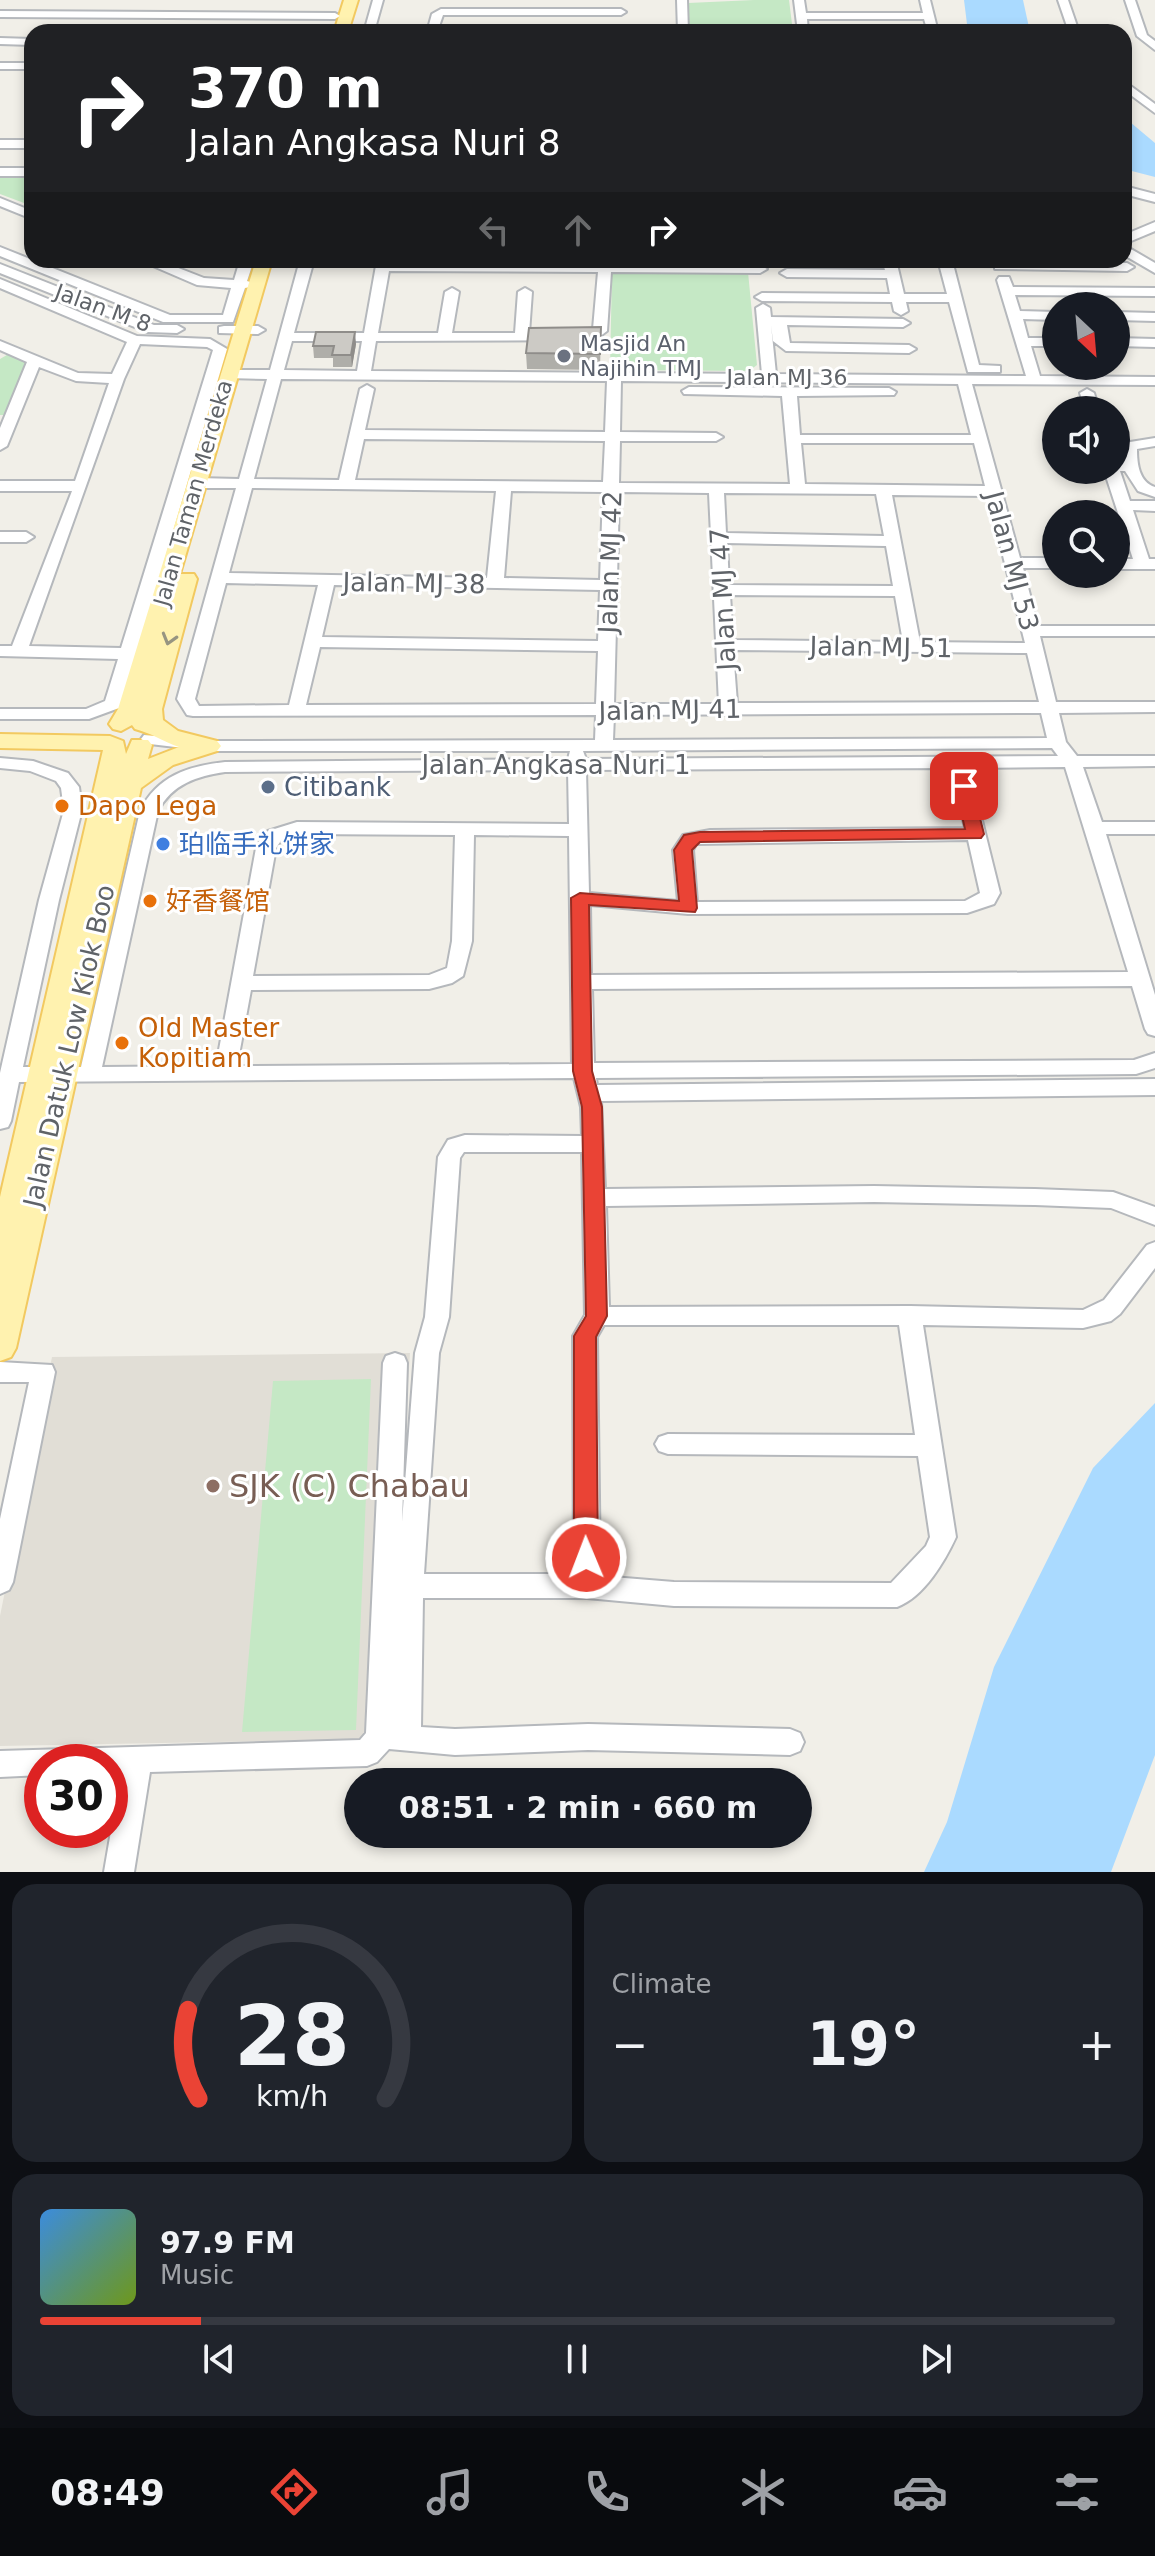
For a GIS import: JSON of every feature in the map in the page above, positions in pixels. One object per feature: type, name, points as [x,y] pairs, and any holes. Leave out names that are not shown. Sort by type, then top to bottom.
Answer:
[{"type":"main road","points":[[325,23],[341,0]]},
{"type":"main road","points":[[344,24],[351,0]]},
{"type":"main road","name":"Jalan Taman Merdeka","points":[[130,730],[237,374],[248,285],[259,268]]},
{"type":"main road","name":"Jalan Taman Merdeka","points":[[242,326],[274,268]]},
{"type":"main road","name":"Jalan Taman Merdeka","points":[[130,730],[137,654],[206,483]]},
{"type":"main road","points":[[0,729],[62,736],[98,728],[118,719],[130,730]]},
{"type":"main road","points":[[0,741],[130,730],[151,722],[158,730],[203,745]]},
{"type":"main road","name":"Jalan Datuk Low Kiok Boo","points":[[0,1261],[52,1075],[130,730]]},
{"type":"main road","points":[[62,736],[83,750],[119,787],[161,760],[203,745]]},
{"type":"main road","name":"Jalan Datuk Low Kiok Boo","points":[[0,1348],[14,1212]]},
{"type":"street","points":[[325,23],[328,0]]},
{"type":"street","points":[[371,24],[378,0]]},
{"type":"street","points":[[463,12],[465,0]]},
{"type":"street","points":[[682,0],[683,24]]},
{"type":"street","points":[[799,0],[802,24]]},
{"type":"street","points":[[925,0],[932,24]]},
{"type":"street","points":[[1063,0],[1071,24]]},
{"type":"street","points":[[1130,0],[1142,36],[1148,43]]},
{"type":"street","points":[[69,15],[79,1]]},
{"type":"street","points":[[247,16],[252,2]]},
{"type":"street","points":[[434,24],[437,14],[463,12],[557,18],[621,11]]},
{"type":"street","points":[[801,16],[860,13],[930,16]]},
{"type":"street","points":[[0,14],[69,15],[148,23],[247,16],[325,23]]},
{"type":"street","points":[[0,21],[325,23]]},
{"type":"street","points":[[0,41],[24,42]]},
{"type":"street","points":[[0,80],[4,66]]},
{"type":"street","points":[[1132,91],[1155,110]]},
{"type":"street","points":[[0,144],[24,142]]},
{"type":"street","points":[[0,172],[24,172]]},
{"type":"street","points":[[1132,192],[1155,198]]},
{"type":"street","points":[[3,206],[24,213]]},
{"type":"street","points":[[1132,236],[1155,226]]},
{"type":"street","points":[[0,251],[24,260]]},
{"type":"street","points":[[1132,254],[1155,269]]},
{"type":"street","points":[[44,268],[168,319],[242,326]]},
{"type":"street","points":[[174,268],[210,284],[248,285],[247,268]]},
{"type":"street","points":[[218,578],[305,268]]},
{"type":"street","points":[[346,484],[357,434],[382,268]]},
{"type":"street","points":[[568,268],[619,268]]},
{"type":"street","points":[[760,268],[769,377]]},
{"type":"street","points":[[787,273],[874,268]]},
{"type":"street","points":[[891,268],[914,378]]},
{"type":"street","name":"Jalan MJ 53","points":[[947,268],[980,439],[1057,743]]},
{"type":"street","points":[[1001,268],[1032,374],[1155,371]]},
{"type":"street","points":[[287,337],[581,338],[600,331],[605,269]]},
{"type":"street","points":[[0,714],[89,714],[113,704],[137,654],[157,550],[220,349],[210,343],[135,340],[1,273]]},
{"type":"street","name":"Jalan M 8","points":[[1,273],[152,329],[242,326]]},
{"type":"street","points":[[1008,291],[1155,292]]},
{"type":"street","points":[[444,338],[452,292]]},
{"type":"street","points":[[522,338],[525,292]]},
{"type":"street","points":[[762,297],[954,298]]},
{"type":"street","points":[[1016,315],[1042,316]]},
{"type":"street","points":[[1130,316],[1155,317]]},
{"type":"street","points":[[764,321],[903,323]]},
{"type":"street","points":[[780,321],[780,341],[786,347],[909,349]]},
{"type":"street","points":[[19,651],[81,486],[117,379],[135,340]]},
{"type":"street","points":[[1023,342],[1042,342]]},
{"type":"street","points":[[1130,342],[1155,343]]},
{"type":"street","points":[[3,349],[76,377],[117,379]]},
{"type":"street","points":[[0,446],[5,419],[35,360]]},
{"type":"street","points":[[237,374],[274,381],[614,384],[789,391],[968,380],[1087,393],[1155,394]]},
{"type":"street","name":"Jalan MJ 36","points":[[614,384],[769,377],[968,380],[1032,374],[1155,381]]},
{"type":"street","name":"Jalan MJ 42","points":[[604,747],[611,585],[614,384]]},
{"type":"street","points":[[789,391],[798,489]]},
{"type":"street","points":[[357,434],[716,437]]},
{"type":"street","points":[[793,439],[980,439]]},
{"type":"street","points":[[1130,446],[1155,442]]},
{"type":"street","points":[[1130,477],[1143,488],[1155,492]]},
{"type":"street","points":[[206,483],[994,491]]},
{"type":"street","points":[[0,486],[81,486]]},
{"type":"street","points":[[495,585],[504,486]]},
{"type":"street","name":"Jalan MJ 47","points":[[716,488],[728,709]]},
{"type":"street","points":[[883,490],[913,647]]},
{"type":"street","points":[[1130,505],[1155,506]]},
{"type":"street","points":[[1130,522],[1149,564]]},
{"type":"street","points":[[0,537],[26,537]]},
{"type":"street","points":[[719,538],[893,541]]},
{"type":"street","points":[[1013,563],[1042,563]]},
{"type":"street","name":"Jalan MJ 38","points":[[218,578],[611,585]]},
{"type":"street","name":"Jalan MJ 41","points":[[218,578],[186,699],[188,706],[198,712],[1155,707]]},
{"type":"street","points":[[296,712],[327,580]]},
{"type":"street","points":[[723,590],[902,591]]},
{"type":"street","name":"Jalan MJ 51","points":[[726,645],[913,647],[1155,631]]},
{"type":"street","points":[[311,642],[607,646]]},
{"type":"street","points":[[0,651],[137,654]]},
{"type":"street","points":[[254,746],[262,712]]},
{"type":"street","points":[[203,745],[577,756],[604,747],[1057,743],[1072,762],[1155,1029]]},
{"type":"street","points":[[577,756],[581,982],[585,1082],[594,1144],[597,1316],[585,1336],[584,1358],[587,1586]]},
{"type":"street","name":"Jalan Angkasa Nuri 1","points":[[90,1075],[149,811],[160,790],[173,781],[207,769],[577,756],[959,763],[1155,761]]},
{"type":"street","points":[[0,763],[51,770],[70,787],[73,810],[49,900],[0,1121]]},
{"type":"street","points":[[580,898],[688,908],[979,905],[990,893],[959,763]]},
{"type":"street","points":[[225,1074],[266,848],[275,835],[297,828],[578,830]]},
{"type":"street","points":[[1094,828],[1155,828]]},
{"type":"street","points":[[241,983],[429,982],[456,971],[462,941],[465,829]]},
{"type":"street","points":[[688,908],[683,850],[690,839],[710,836],[975,834]]},
{"type":"street","points":[[581,982],[1139,979]]},
{"type":"street","points":[[585,1082],[1136,1067],[1155,1060]]},
{"type":"street","points":[[11,1075],[225,1074],[585,1082],[1155,1087]]},
{"type":"street","points":[[393,1738],[410,1586],[427,1353],[437,1317],[449,1157],[456,1146],[465,1143],[594,1144]]},
{"type":"street","points":[[595,1198],[874,1194],[1035,1197],[1113,1200],[1155,1216]]},
{"type":"street","points":[[597,1316],[1093,1317],[1112,1307],[1155,1251]]},
{"type":"street","points":[[410,1586],[587,1586],[674,1594],[897,1595],[935,1554],[943,1537],[910,1315]]},
{"type":"street","points":[[393,1738],[395,1363]]},
{"type":"street","points":[[0,1372],[43,1372],[0,1582]]},
{"type":"street","points":[[668,1444],[930,1446]]},
{"type":"street","points":[[128,1759],[367,1753],[393,1738],[455,1742],[588,1737],[790,1742]]},
{"type":"street","points":[[119,1872],[138,1759]]},
{"type":"street","points":[[0,1764],[24,1763]]},
{"type":"shaded area","name":"SJK (C) Chabau","points":[[410,1353],[384,1739],[0,1746],[0,1616],[52,1357]]},
{"type":"green space","points":[[789,0],[792,24],[688,24],[688,3]]},
{"type":"green space","points":[[0,173],[24,173],[24,203],[0,194]]},
{"type":"green space","points":[[612,270],[748,272],[757,365],[749,371],[610,370]]},
{"type":"green space","points":[[12,352],[31,360],[4,415],[0,415],[0,359]]},
{"type":"green space","points":[[371,1379],[356,1730],[242,1732],[273,1381]]},
{"type":"water","points":[[964,0],[1023,0],[1028,24],[967,24]]},
{"type":"water","points":[[1132,124],[1155,143],[1155,177],[1132,171]]},
{"type":"water","points":[[1155,1403],[1155,1755],[1111,1872],[924,1872],[947,1822],[994,1667],[1093,1468]]},
{"type":"building","points":[[601,327],[600,354],[526,353],[529,328]]},
{"type":"building","points":[[316,332],[355,332],[351,355],[332,355],[334,346],[313,346]]},
{"type":"place","name":"Masjid An Najihin TMJ","points":[[564,356]]},
{"type":"place","name":"Citibank","points":[[268,787]]},
{"type":"place","name":"Dapo Lega","points":[[62,806]]},
{"type":"place","name":"珀临手礼饼家","points":[[163,844]]},
{"type":"place","name":"好香餐馆","points":[[150,901]]},
{"type":"place","name":"Old Master Kopitiam","points":[[122,1043]]},
{"type":"place","name":"SJK (C) Chabau","points":[[213,1486]]},
{"type":"route","points":[[586,1558],[584,1358],[585,1336],[597,1316],[592,1107],[583,1071],[580,898],[688,908],[683,850],[690,839],[700,837],[975,834],[964,786]]}]
